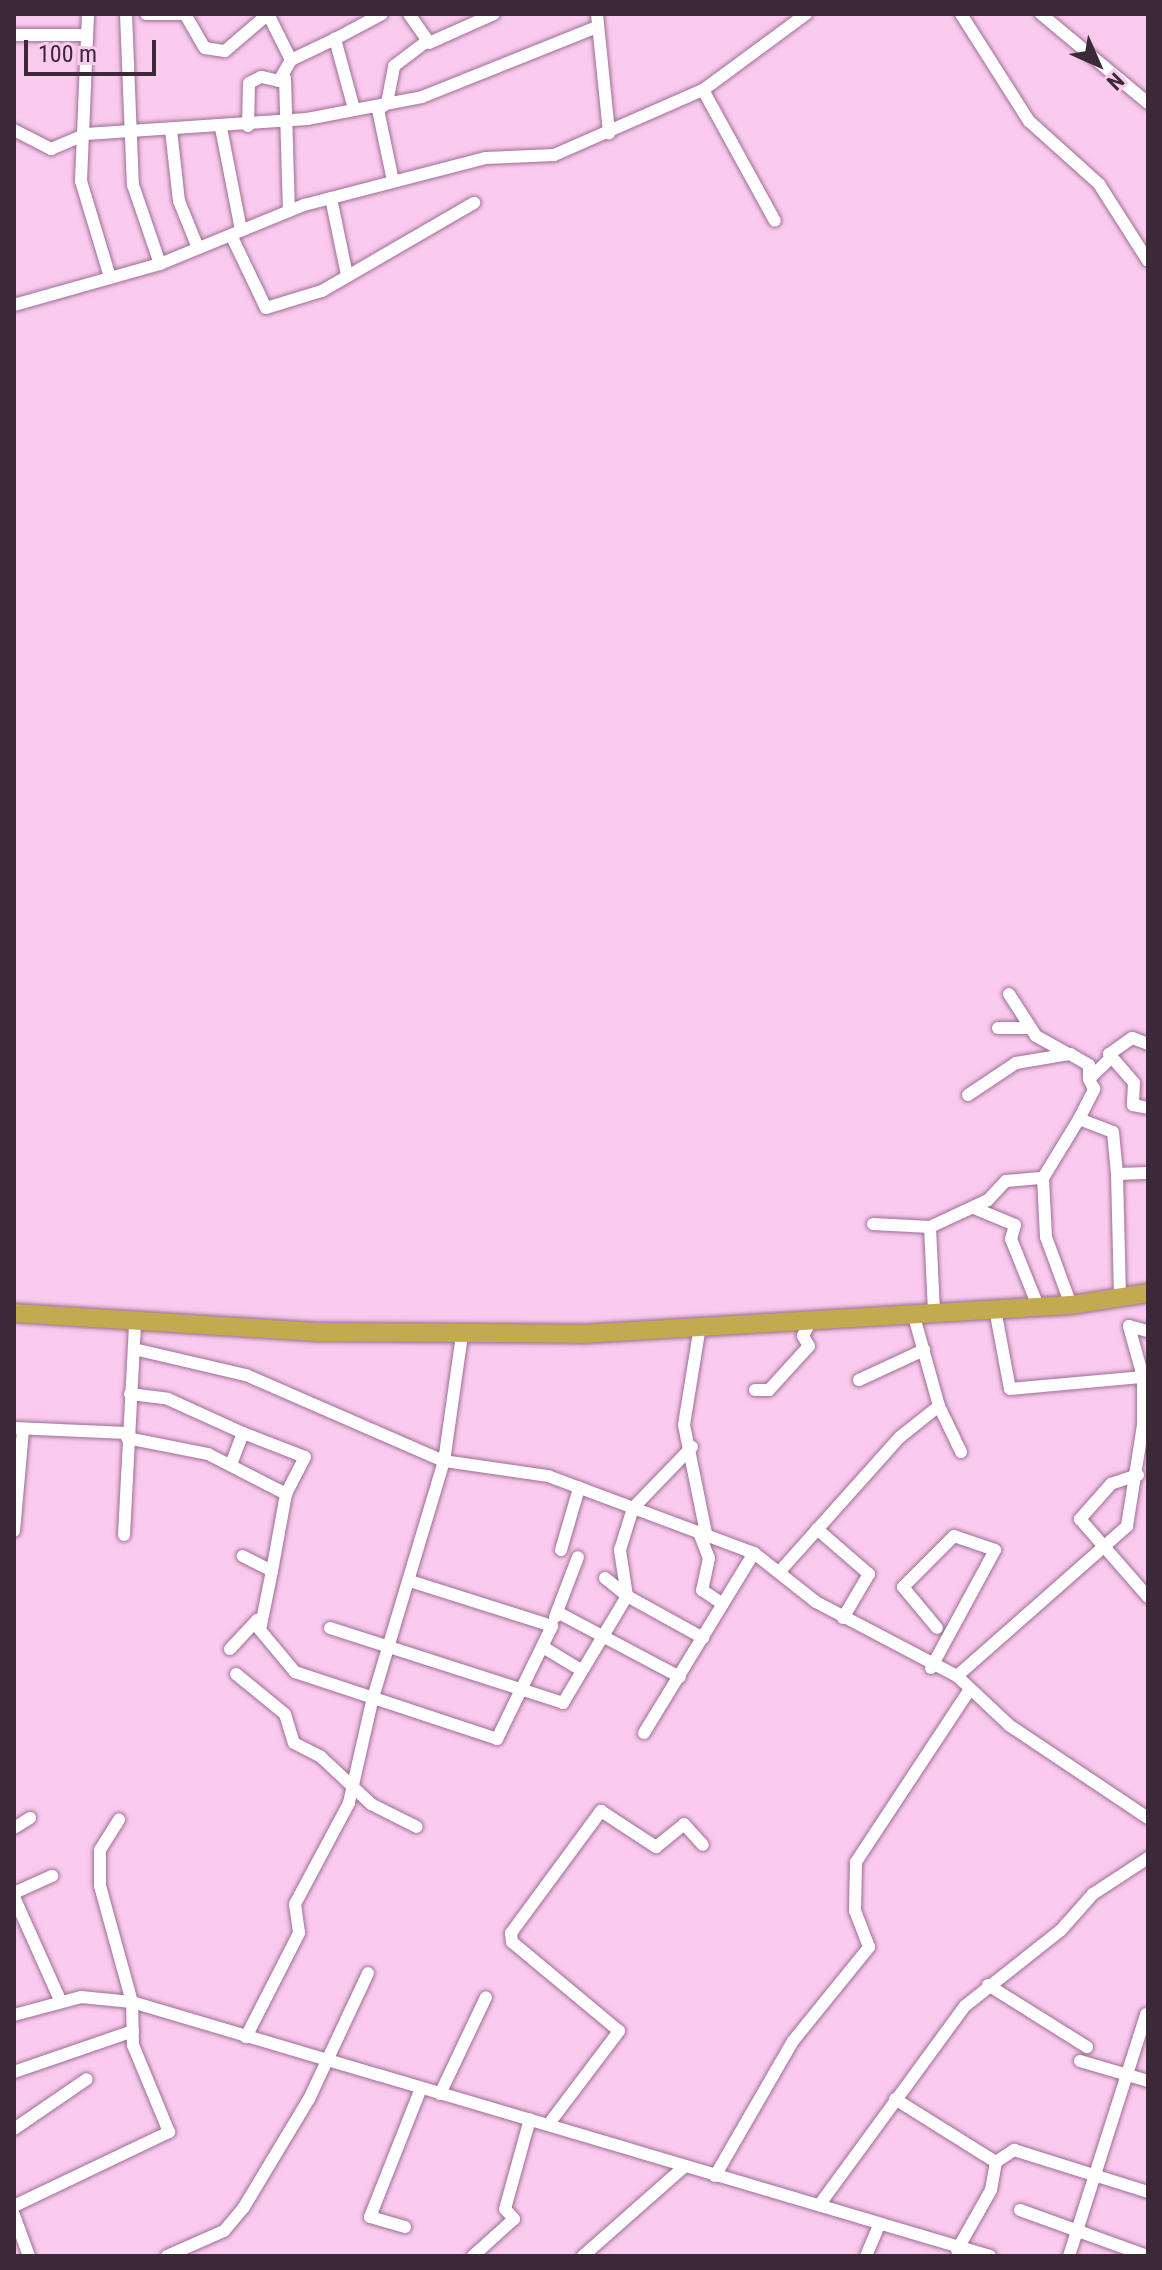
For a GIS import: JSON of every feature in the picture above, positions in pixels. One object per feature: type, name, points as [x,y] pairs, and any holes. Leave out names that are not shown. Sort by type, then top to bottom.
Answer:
[{"type":"highway","points":[[14,1313],[135,1324],[462,1335],[700,1326],[1071,1305],[1148,1293]]},
{"type":"street","points":[[88,14],[86,134],[81,181],[110,277]]},
{"type":"street","points":[[126,14],[129,132],[137,203],[160,264]]},
{"type":"street","points":[[146,14],[185,14],[205,48],[225,51],[268,14],[291,60],[285,78],[283,123],[289,211]]},
{"type":"street","points":[[291,60],[382,14]]},
{"type":"street","points":[[409,14],[425,43]]},
{"type":"street","points":[[393,181],[378,110],[387,103],[394,66],[425,43],[494,14]]},
{"type":"street","points":[[15,302],[160,264],[289,211],[393,181],[486,158],[554,155],[703,90],[806,14]]},
{"type":"street","points":[[961,14],[1029,121],[1099,184],[1148,261]]},
{"type":"street","points":[[1041,14],[1148,103]]},
{"type":"street","points":[[14,130],[51,149],[86,134],[283,123],[387,103],[457,85],[597,20],[609,133]]},
{"type":"street","points":[[14,35],[87,35]]},
{"type":"street","points":[[335,39],[354,109]]},
{"type":"street","points":[[248,126],[249,83],[285,78]]},
{"type":"street","points":[[703,90],[775,221]]},
{"type":"street","points":[[221,128],[236,232],[266,308],[347,275],[474,203]]},
{"type":"street","points":[[171,130],[179,201],[198,248]]},
{"type":"street","points":[[331,198],[347,275]]},
{"type":"street","points":[[1009,994],[1028,1028],[1089,1065],[1089,1079],[1094,1089],[1043,1178],[1046,1237],[1071,1305]]},
{"type":"street","points":[[998,1028],[1028,1028]]},
{"type":"street","points":[[1089,1079],[1132,1038],[1148,1044]]},
{"type":"street","points":[[968,1095],[1016,1063],[1070,1054]]},
{"type":"street","points":[[1109,1060],[1134,1083],[1133,1105],[1147,1104]]},
{"type":"street","points":[[1079,1119],[1113,1132],[1120,1298]]},
{"type":"street","points":[[1117,1174],[1148,1173]]},
{"type":"street","points":[[873,1224],[930,1227],[974,1208],[1006,1181],[1043,1178]]},
{"type":"street","points":[[974,1208],[1015,1225],[1011,1239],[1038,1306]]},
{"type":"street","points":[[930,1227],[934,1313]]},
{"type":"street","points":[[995,1309],[1010,1389],[1143,1377]]},
{"type":"street","points":[[913,1313],[939,1406],[961,1452]]},
{"type":"street","points":[[755,1390],[769,1390],[809,1346],[803,1336],[811,1320]]},
{"type":"street","points":[[124,1535],[135,1324]]},
{"type":"street","points":[[700,1326],[687,1380],[684,1425],[692,1447],[709,1558],[702,1590],[723,1604]]},
{"type":"street","points":[[957,1676],[1131,1519],[1146,1418],[1143,1377],[1129,1326],[1148,1331]]},
{"type":"street","points":[[246,2037],[299,1933],[295,1904],[352,1788],[373,1697],[392,1643],[444,1461],[462,1335]]},
{"type":"street","points":[[134,1349],[246,1375],[444,1461],[579,1488],[754,1553],[843,1618],[931,1668],[957,1676],[1065,1767],[1148,1818]]},
{"type":"street","points":[[859,1380],[924,1350]]},
{"type":"street","points":[[130,1394],[168,1399],[305,1457],[286,1494],[272,1571],[257,1620],[230,1649]]},
{"type":"street","points":[[781,1570],[900,1437],[939,1406]]},
{"type":"street","points":[[14,1531],[19,1429],[127,1435],[170,1442],[231,1465],[286,1494]]},
{"type":"street","points":[[231,1465],[243,1433]]},
{"type":"street","points":[[330,1628],[392,1643],[563,1703],[627,1596],[620,1550],[633,1508],[692,1447]]},
{"type":"street","points":[[1138,1475],[1111,1484],[1080,1513],[1103,1547],[1148,1597]]},
{"type":"street","points":[[561,1550],[579,1488]]},
{"type":"street","points":[[817,1529],[869,1574],[843,1618]]},
{"type":"street","points":[[931,1668],[995,1550],[954,1536],[903,1587],[937,1628]]},
{"type":"street","points":[[644,1733],[754,1553]]},
{"type":"street","points":[[243,1556],[272,1571]]},
{"type":"street","points":[[257,1620],[295,1672],[497,1739],[524,1690],[578,1557]]},
{"type":"street","points":[[605,1578],[627,1596],[703,1638]]},
{"type":"street","points":[[410,1581],[552,1626]]},
{"type":"street","points":[[557,1612],[680,1677]]},
{"type":"street","points":[[543,1647],[581,1670]]},
{"type":"street","points":[[236,1674],[285,1714],[294,1743],[352,1788],[417,1827]]},
{"type":"street","points":[[715,2176],[793,2041],[869,1947],[855,1911],[856,1862],[970,1689]]},
{"type":"street","points":[[548,2125],[619,2031],[512,1942],[511,1933],[601,1811],[656,1847],[684,1824],[703,1845]]},
{"type":"street","points":[[14,1828],[30,1818]]},
{"type":"street","points":[[14,2206],[169,2132],[133,2031],[132,2002],[97,1865],[119,1819]]},
{"type":"street","points":[[820,2204],[895,2099],[988,1985],[1061,1930],[1093,1894],[1148,1858]]},
{"type":"street","points":[[52,1876],[14,1895],[61,2002]]},
{"type":"street","points":[[167,2256],[224,2231],[244,2207],[328,2061],[368,1973]]},
{"type":"street","points":[[988,1985],[1087,2047]]},
{"type":"street","points":[[440,2094],[486,1997]]},
{"type":"street","points":[[14,2015],[61,2002],[132,2002],[715,2176],[820,2204],[957,2250],[990,2256]]},
{"type":"street","points":[[1069,2256],[1146,2014]]},
{"type":"street","points":[[14,2072],[133,2031]]},
{"type":"street","points":[[1080,2061],[1148,2081]]},
{"type":"street","points":[[14,2129],[87,2079]]},
{"type":"street","points":[[405,2227],[370,2217],[421,2088]]},
{"type":"street","points":[[895,2099],[996,2162]]},
{"type":"street","points":[[473,2256],[514,2219],[505,2209],[530,2119]]},
{"type":"street","points":[[957,2250],[991,2190],[996,2162],[1014,2150],[1148,2192]]},
{"type":"street","points":[[583,2256],[685,2166]]},
{"type":"street","points":[[1020,2210],[1078,2228],[1147,2256]]},
{"type":"street","points":[[14,2215],[29,2256]]},
{"type":"street","points":[[866,2256],[879,2226]]}]
